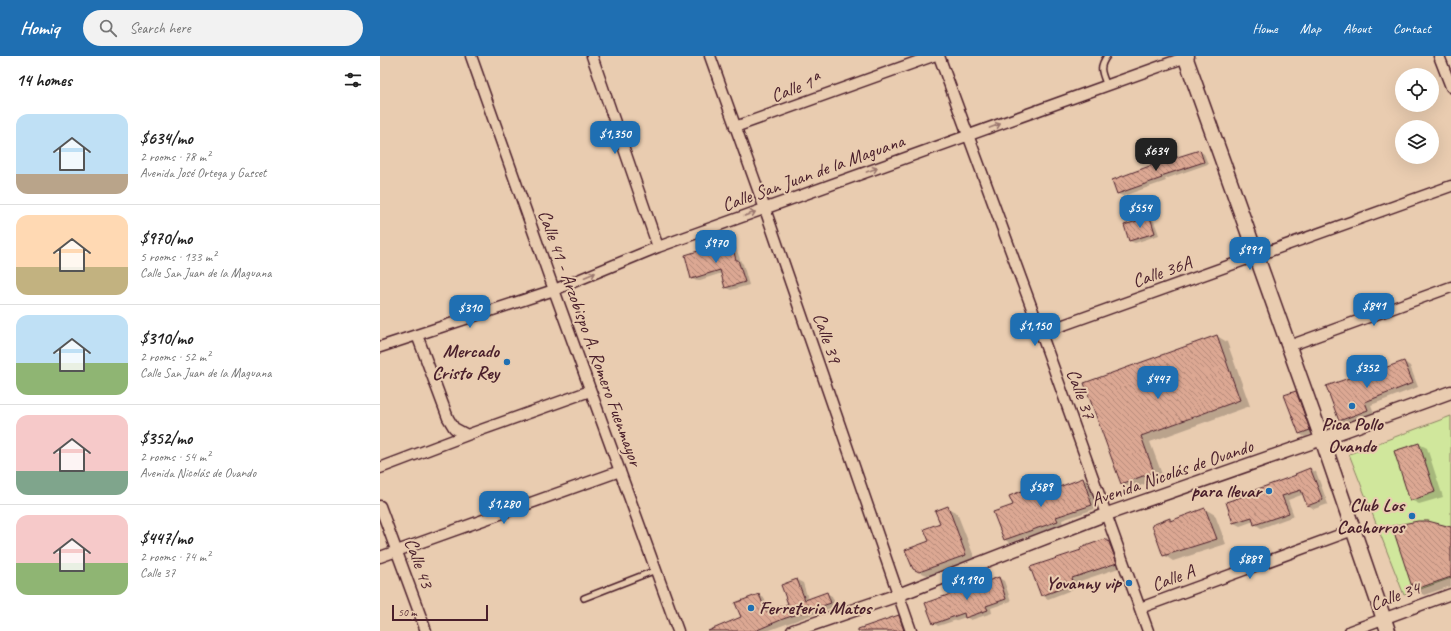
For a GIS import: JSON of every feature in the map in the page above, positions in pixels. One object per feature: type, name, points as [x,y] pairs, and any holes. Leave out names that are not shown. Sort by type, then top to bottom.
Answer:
[{"type":"main road","points":[[1186,56],[1322,439],[1386,625]]},
{"type":"street","name":"Calle 41 - Arzobispo A. Romero Fuenmayor","points":[[471,56],[590,391],[678,631]]},
{"type":"street","points":[[592,56],[658,247]]},
{"type":"street","name":"Calle 39","points":[[710,56],[765,209],[911,631]]},
{"type":"street","name":"Calle 1ª","points":[[735,127],[933,56]]},
{"type":"street","name":"Calle 37","points":[[939,56],[1107,514],[1148,631]]},
{"type":"street","name":"Calle San Juan de la Maguana","points":[[380,347],[554,290],[658,247],[1107,86],[1186,56]]},
{"type":"street","points":[[1439,56],[1451,87]]},
{"type":"street","name":"Calle 36A","points":[[1041,333],[1257,257],[1451,186]]},
{"type":"street","points":[[1289,346],[1451,287]]},
{"type":"street","points":[[417,335],[448,418],[454,428],[467,434]]},
{"type":"street","points":[[380,468],[467,434],[590,391]]},
{"type":"street","name":"Avenida Nicolás de Ovando","points":[[792,631],[898,595],[1107,514],[1451,392]]},
{"type":"street","points":[[380,557],[620,471]]},
{"type":"street","name":"Calle 43","points":[[380,506],[426,631]]},
{"type":"street","name":"Calle A","points":[[1140,608],[1353,530]]},
{"type":"street","name":"Calle 34","points":[[1350,631],[1386,625],[1451,594]]},
{"type":"lane","points":[[1107,56],[1101,63],[1107,86]]},
{"type":"lane","points":[[584,598],[656,570]]},
{"type":"green space","name":"Club Los Cachorros","points":[[1451,416],[1451,578],[1404,595],[1349,454]]},
{"type":"building","points":[[1200,150],[1204,162],[1161,176],[1162,178],[1117,194],[1112,180],[1155,164]]},
{"type":"building","points":[[1150,217],[1155,233],[1129,241],[1124,225]]},
{"type":"building","points":[[731,241],[736,260],[738,260],[745,282],[725,288],[720,270],[691,279],[685,255]]},
{"type":"building","points":[[1217,335],[1240,400],[1141,436],[1154,472],[1121,484],[1084,383]]},
{"type":"building","points":[[1404,361],[1413,383],[1365,402],[1368,410],[1339,421],[1326,386],[1355,376],[1356,378]]},
{"type":"building","points":[[1296,391],[1310,430],[1299,434],[1284,395]]},
{"type":"building","points":[[1419,443],[1435,492],[1410,501],[1394,451]]},
{"type":"building","points":[[1310,468],[1323,500],[1307,506],[1301,490],[1282,496],[1289,513],[1254,525],[1252,517],[1233,523],[1226,502],[1296,475],[1295,474]]},
{"type":"building","points":[[1083,478],[1092,505],[1056,517],[1058,521],[1004,540],[993,512],[1013,505],[1009,496],[1027,489],[1030,498]]},
{"type":"building","points":[[948,506],[966,555],[919,572],[913,569],[905,550],[929,541],[924,529],[940,523],[935,511]]},
{"type":"building","points":[[1205,508],[1217,539],[1163,556],[1152,525],[1170,518],[1170,521]]},
{"type":"building","points":[[1418,521],[1428,521],[1451,527],[1451,577],[1413,590],[1392,526]]},
{"type":"building","points":[[1105,539],[1109,542],[1117,563],[1072,578],[1074,584],[1041,596],[1030,567],[1081,550],[1080,548]]},
{"type":"building","points":[[999,577],[1006,599],[986,606],[988,610],[965,618],[964,613],[933,624],[925,603]]},
{"type":"building","points":[[797,579],[805,600],[827,592],[831,603],[783,619],[755,631],[708,631],[741,617],[735,603],[759,594],[766,612],[788,604],[781,585]]},
{"type":"building","points":[[899,615],[904,631],[858,631],[858,629]]},
{"type":"place","name":"Mercado Cristo Rey","points":[[507,362]]},
{"type":"place","name":"Pica Pollo Ovando","points":[[1352,406]]},
{"type":"place","name":"para llevar","points":[[1269,491]]},
{"type":"place","name":"Club Los Cachorros","points":[[1412,516]]},
{"type":"place","name":"Yovanny vip","points":[[1129,583]]},
{"type":"place","name":"Ferreteria Matos","points":[[751,608]]}]
